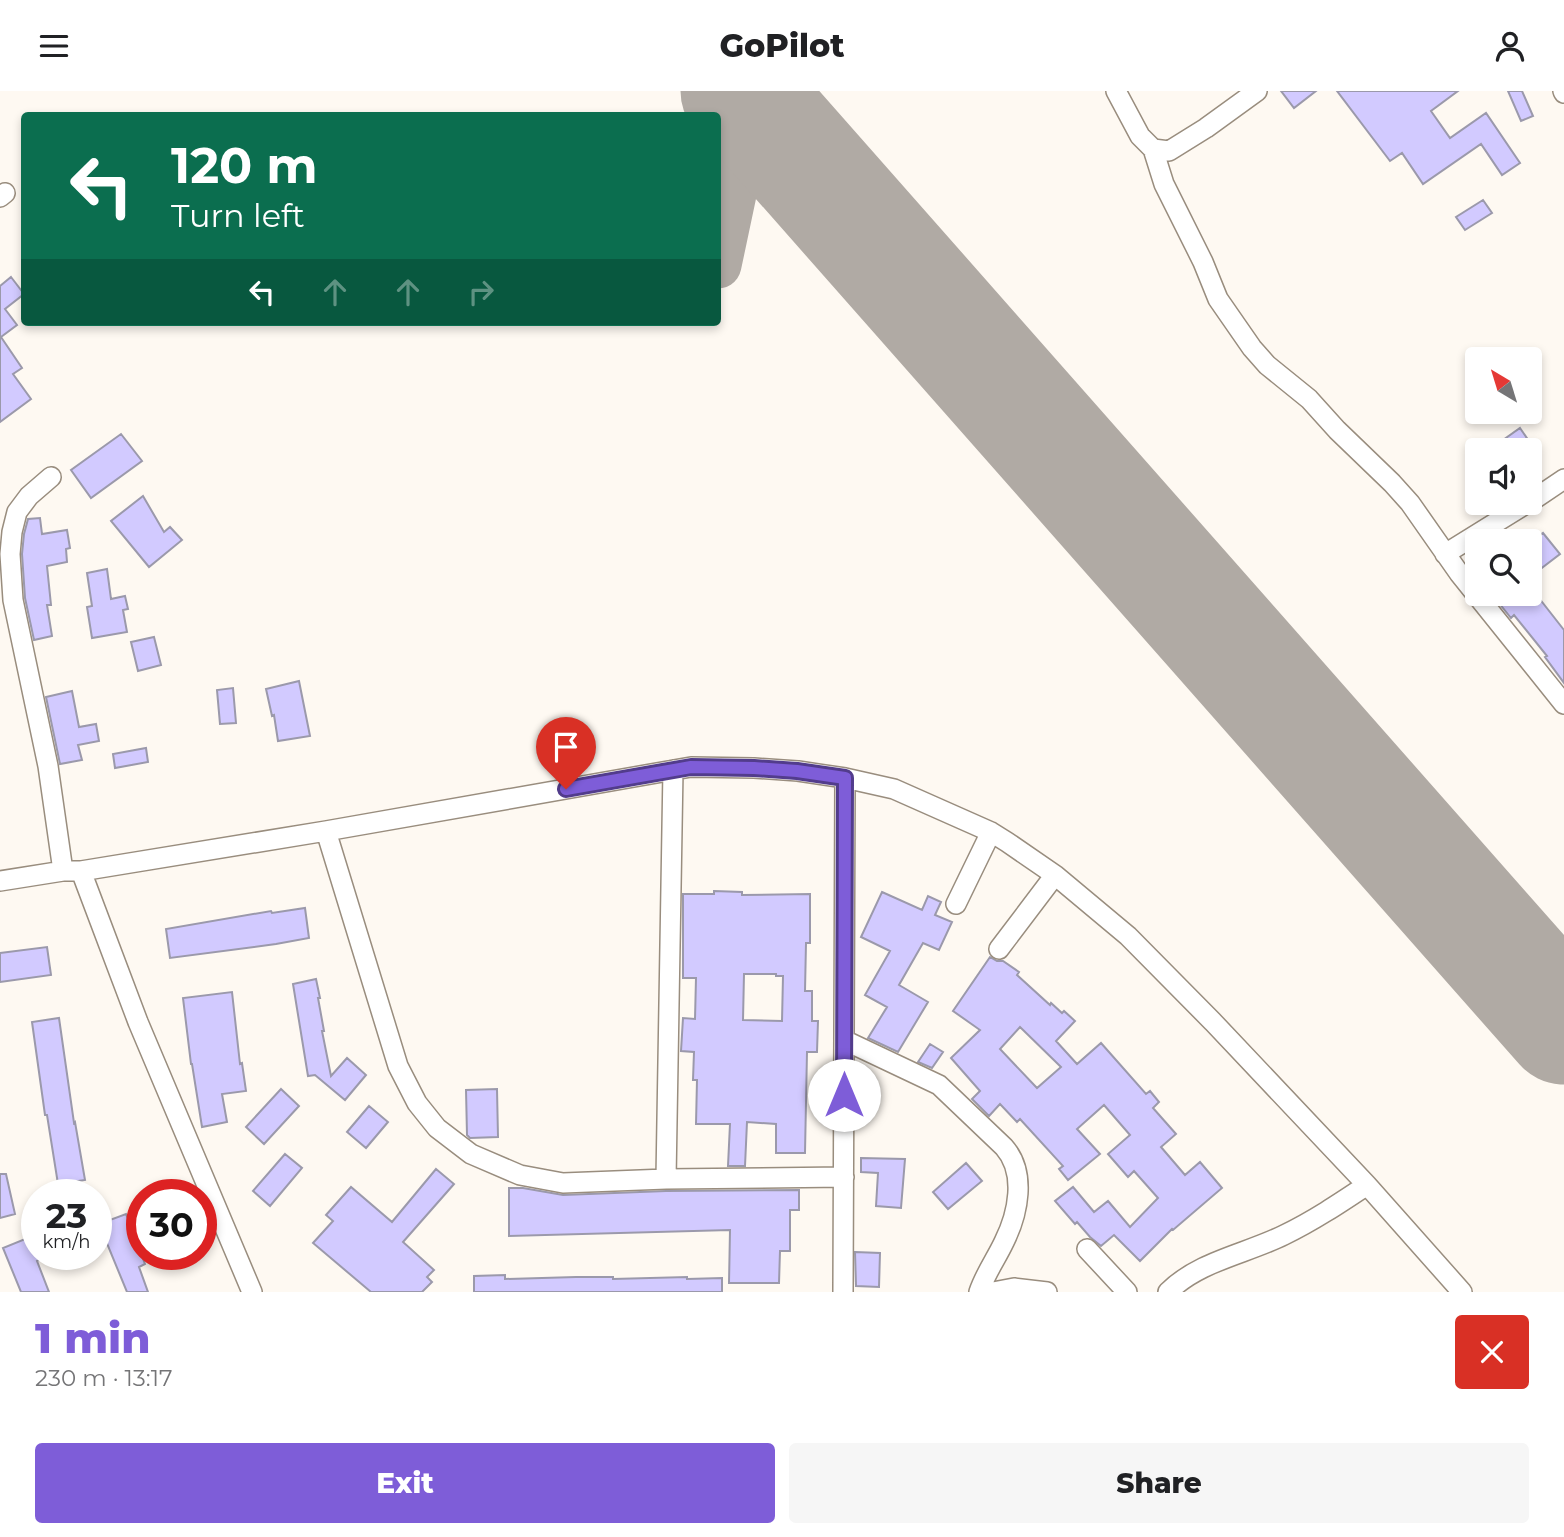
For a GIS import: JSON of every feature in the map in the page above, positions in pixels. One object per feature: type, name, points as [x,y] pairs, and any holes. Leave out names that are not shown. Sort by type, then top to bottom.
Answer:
[{"type":"street","points":[[1116,91],[1140,136],[1153,149],[1164,184],[1203,262],[1218,299],[1252,348],[1267,365],[1309,399],[1336,431],[1410,503],[1445,554],[1564,704]]},
{"type":"street","points":[[1153,149],[1169,151],[1257,91]]},
{"type":"street","points":[[51,477],[29,496],[18,512],[12,533],[6,601],[72,871],[252,1292]]},
{"type":"street","points":[[1542,493],[1564,479]]},
{"type":"street","points":[[1445,554],[1508,515]]},
{"type":"street","points":[[0,881],[326,831],[700,767],[797,771],[894,789],[992,832],[1055,875],[1128,936],[1367,1185],[1462,1292]]},
{"type":"street","points":[[666,1179],[673,770]]},
{"type":"street","points":[[843,1292],[845,778]]},
{"type":"street","points":[[326,831],[398,1066],[417,1103],[437,1128],[471,1154],[520,1175],[564,1184],[666,1179],[844,1177]]},
{"type":"street","points":[[956,904],[992,832]]},
{"type":"street","points":[[999,949],[1055,875]]},
{"type":"street","points":[[844,1040],[939,1085],[1004,1147],[1012,1158],[1018,1180],[1014,1215],[979,1292]]},
{"type":"street","points":[[1168,1292],[1200,1269],[1283,1236],[1310,1222],[1367,1185]]},
{"type":"street","points":[[1087,1249],[1127,1292]]},
{"type":"street","points":[[993,1292],[1014,1288],[1047,1292]]},
{"type":"building","points":[[1281,91],[1316,91],[1294,108]]},
{"type":"building","points":[[1337,91],[1458,91],[1431,111],[1450,138],[1486,113],[1520,163],[1502,175],[1481,144],[1423,184],[1402,153],[1390,161]]},
{"type":"building","points":[[1508,91],[1522,91],[1533,116],[1521,121]]},
{"type":"building","points":[[1483,200],[1492,213],[1465,230],[1456,217]]},
{"type":"building","points":[[11,277],[21,290],[21,296],[5,309],[17,325],[1,337],[22,368],[13,374],[31,399],[0,422],[0,286]]},
{"type":"building","points":[[1520,428],[1527,438],[1506,438]]},
{"type":"building","points":[[121,434],[142,461],[91,498],[71,470]]},
{"type":"building","points":[[143,496],[164,532],[170,527],[182,540],[149,567],[111,521]]},
{"type":"building","points":[[40,518],[42,534],[67,530],[70,548],[66,549],[67,562],[47,566],[51,605],[47,605],[52,636],[34,640],[25,598],[22,554],[28,519]]},
{"type":"building","points":[[1542,534],[1560,554],[1542,568]]},
{"type":"building","points":[[107,569],[111,599],[125,596],[128,609],[123,610],[127,632],[92,638],[87,607],[92,606],[87,573]]},
{"type":"building","points":[[1542,602],[1564,630],[1564,683],[1545,657],[1547,656],[1514,615],[1511,618],[1501,606],[1542,606]]},
{"type":"building","points":[[154,637],[161,665],[138,671],[131,642]]},
{"type":"building","points":[[299,681],[310,736],[278,741],[266,689]]},
{"type":"building","points":[[233,688],[236,723],[220,724],[217,690]]},
{"type":"building","points":[[72,691],[79,727],[96,724],[99,741],[78,745],[82,760],[60,764],[46,697]]},
{"type":"building","points":[[146,748],[148,762],[115,768],[113,754]]},
{"type":"building","points":[[714,891],[742,892],[742,895],[810,894],[810,943],[806,943],[805,991],[812,991],[812,1021],[818,1021],[817,1052],[807,1052],[805,1153],[776,1153],[776,1124],[747,1122],[745,1166],[728,1166],[730,1124],[696,1124],[697,1080],[693,1080],[694,1052],[681,1051],[683,1018],[695,1019],[696,978],[683,978],[683,894],[714,894]],"holes":[[[744,974],[783,976],[782,1021],[743,1020]]]},
{"type":"building","points":[[882,892],[922,910],[928,896],[941,902],[935,915],[952,922],[939,950],[923,943],[899,985],[928,1002],[898,1052],[868,1038],[887,1007],[865,995],[890,951],[861,937]]},
{"type":"building","points":[[305,908],[309,938],[170,958],[166,929],[271,911]]},
{"type":"building","points":[[47,947],[51,975],[0,982],[0,953]]},
{"type":"building","points":[[990,957],[1003,961],[1019,972],[1017,975],[1050,1005],[1051,1003],[1062,1013],[1064,1011],[1075,1021],[1056,1041],[1077,1064],[1101,1043],[1146,1094],[1150,1091],[1159,1102],[1153,1108],[1176,1134],[1161,1147],[1185,1175],[1200,1162],[1222,1188],[1172,1229],[1140,1261],[1114,1235],[1101,1246],[1077,1222],[1075,1224],[1055,1201],[1073,1187],[1094,1212],[1108,1201],[1130,1227],[1158,1198],[1134,1171],[1128,1177],[1108,1154],[1130,1135],[1104,1105],[1077,1129],[1100,1154],[1068,1180],[1059,1169],[1063,1166],[1020,1119],[1017,1122],[1000,1104],[989,1116],[972,1099],[980,1091],[951,1058],[980,1030],[953,1011]],"holes":[[[1020,1027],[1061,1067],[1037,1088],[1000,1049]]]},
{"type":"building","points":[[316,979],[331,1076],[347,1058],[366,1075],[345,1100],[315,1075],[308,1076],[293,984]]},
{"type":"building","points":[[232,992],[240,1064],[242,1063],[246,1091],[222,1094],[227,1122],[202,1127],[183,998]]},
{"type":"building","points":[[59,1018],[85,1179],[57,1179],[32,1022]]},
{"type":"building","points":[[930,1044],[943,1052],[932,1068],[918,1062]]},
{"type":"building","points":[[281,1089],[299,1106],[264,1144],[246,1127]]},
{"type":"building","points":[[497,1089],[498,1137],[470,1138],[467,1135],[466,1090]]},
{"type":"building","points":[[369,1106],[388,1122],[366,1148],[347,1132]]},
{"type":"building","points":[[285,1154],[302,1168],[270,1206],[253,1191]]},
{"type":"building","points":[[861,1158],[905,1159],[901,1208],[876,1206],[878,1173],[861,1172]]},
{"type":"building","points":[[966,1163],[982,1181],[948,1209],[933,1192]]},
{"type":"building","points":[[436,1169],[454,1184],[403,1242],[434,1270],[427,1277],[432,1282],[422,1292],[371,1292],[313,1243],[333,1221],[326,1215],[351,1187],[392,1222]]},
{"type":"building","points":[[0,1174],[6,1174],[15,1214],[0,1218]]},
{"type":"building","points":[[509,1188],[563,1195],[799,1190],[799,1210],[790,1210],[790,1251],[780,1251],[779,1283],[729,1283],[730,1230],[509,1236]]},
{"type":"building","points":[[126,1214],[126,1270],[140,1270],[148,1292],[127,1292],[112,1256],[112,1219]]},
{"type":"building","points":[[21,1241],[21,1270],[40,1270],[49,1292],[21,1292],[3,1248]]},
{"type":"building","points":[[855,1252],[880,1253],[879,1287],[856,1286]]},
{"type":"building","points":[[505,1275],[505,1279],[722,1278],[722,1292],[474,1292],[474,1276]]},
{"type":"taxiway","points":[[721,251],[752,104]]},
{"type":"runway","points":[[740,91],[1564,1025]]},
{"type":"route","points":[[566,789],[691,767],[797,771],[845,778],[844,1095]]}]
